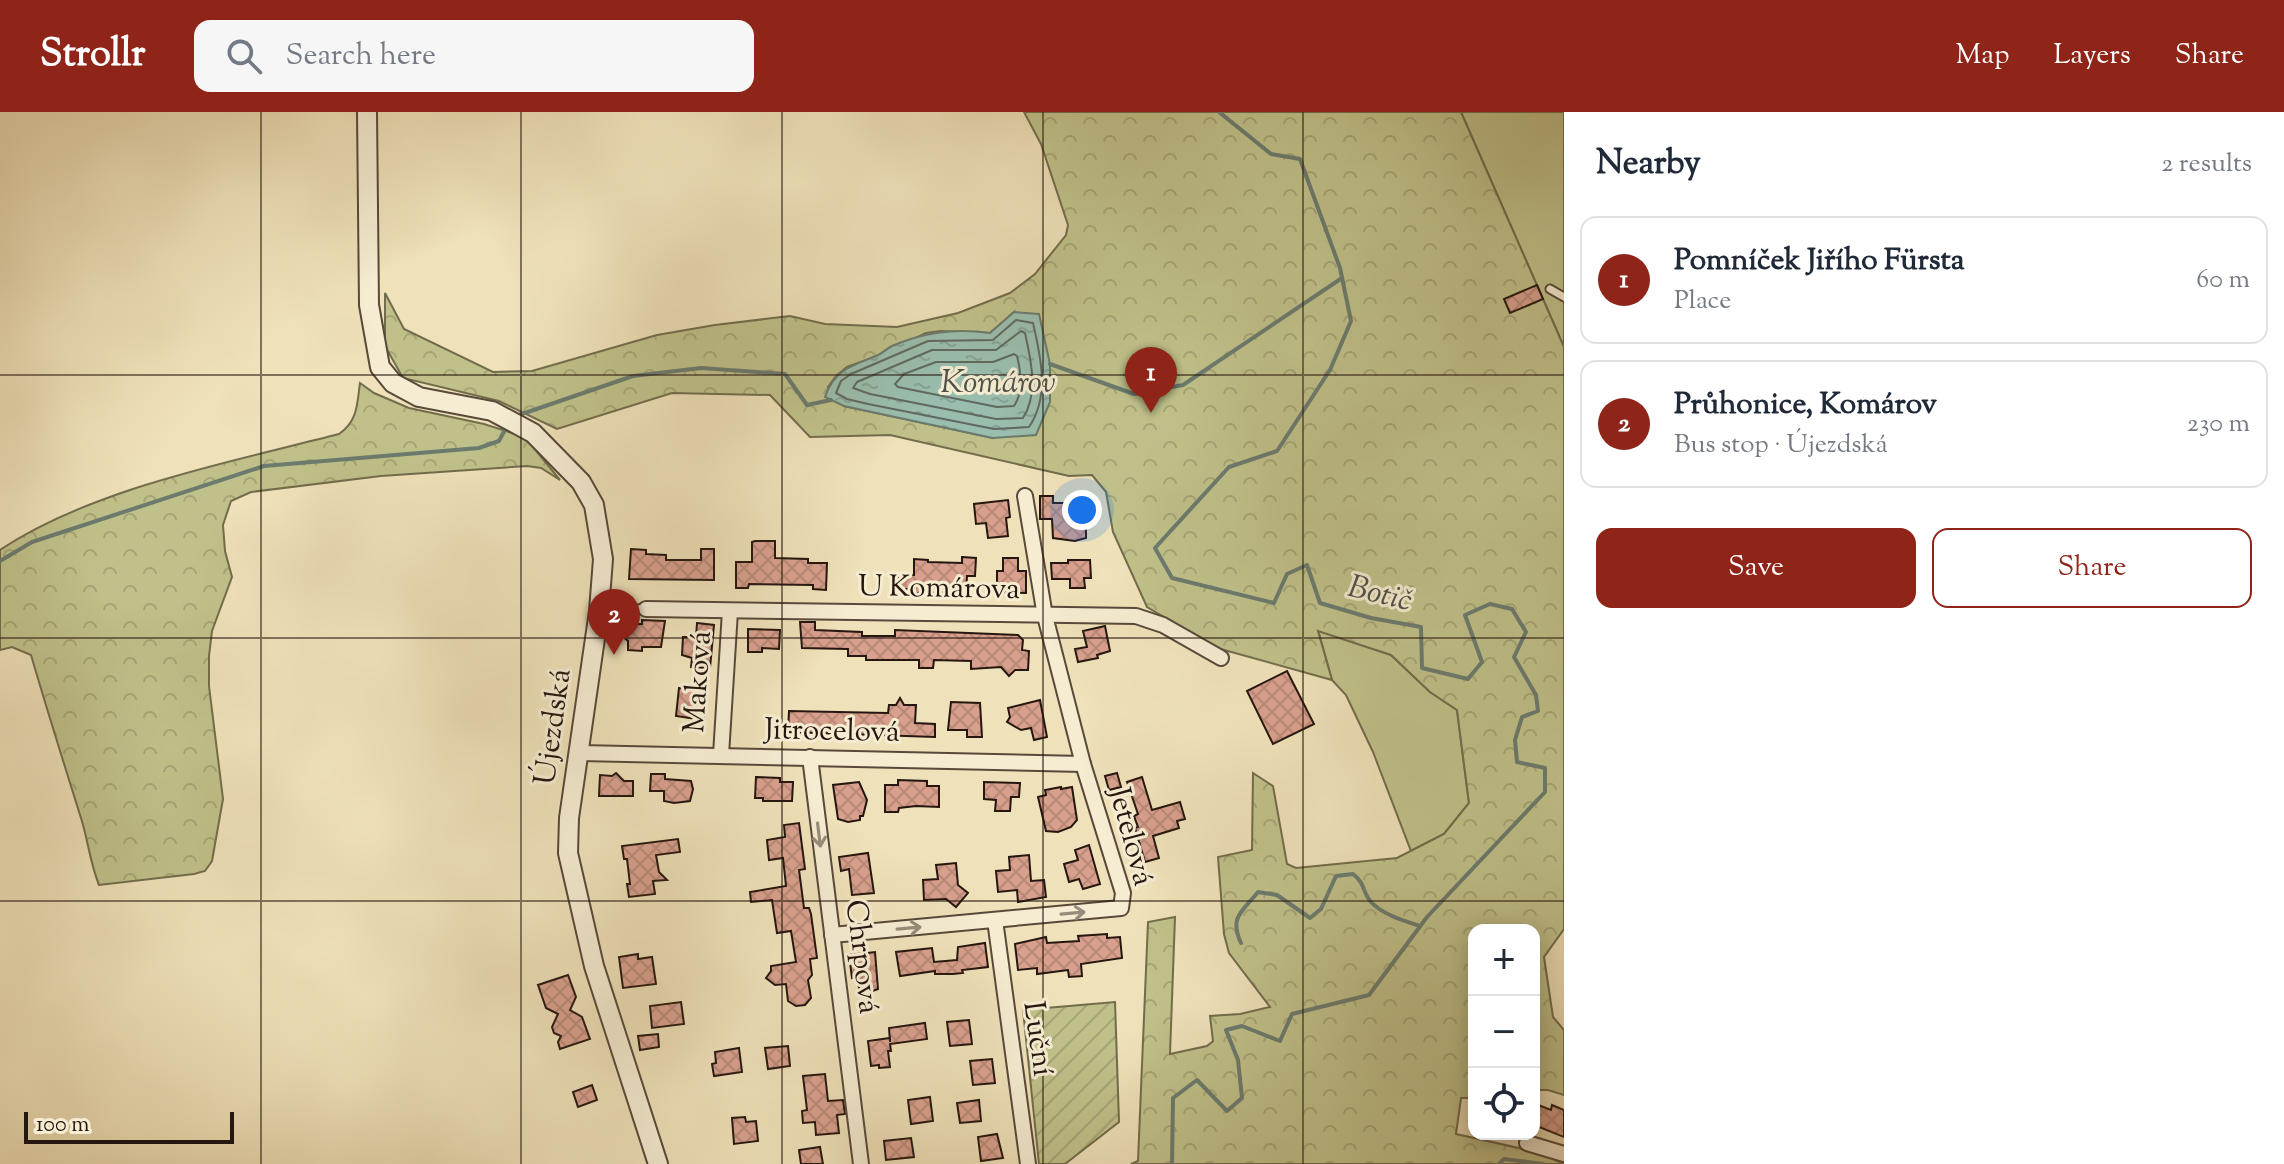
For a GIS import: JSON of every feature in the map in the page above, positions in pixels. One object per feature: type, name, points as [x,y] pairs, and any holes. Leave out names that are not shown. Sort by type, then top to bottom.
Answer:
[{"type":"street","name":"Újezdská","points":[[367,112],[369,305],[380,367],[393,383],[419,397],[492,411],[533,433],[581,482],[594,505],[603,559],[600,608],[569,818],[568,853],[594,966],[658,1164]]},
{"type":"street","name":"Jetelová","points":[[832,935],[1121,908],[1123,893],[1083,764],[1045,616],[1025,496]]},
{"type":"street","name":"U Komárova","points":[[646,609],[1146,617],[1221,658]]},
{"type":"street","name":"Maková","points":[[721,755],[730,611]]},
{"type":"street","name":"Jitrocelová","points":[[580,753],[1083,764]]},
{"type":"street","name":"Chrpová","points":[[810,757],[861,1164]]},
{"type":"street","name":"Luční","points":[[995,920],[1028,1164]]},
{"type":"street","points":[[1527,1143],[1564,1154]]},
{"type":"lane","points":[[1550,289],[1564,297]]},
{"type":"lane","points":[[600,608],[646,609]]},
{"type":"green space","points":[[1024,112],[1461,112],[1564,347],[1564,929],[1544,957],[1553,1017],[1564,1030],[1564,1095],[1540,1090],[1540,924],[1468,924],[1468,1098],[1461,1098],[1456,1134],[1468,1137],[1468,1140],[1483,1140],[1541,1153],[1564,1164],[1131,1164],[1138,1161],[1148,922],[1175,917],[1170,1054],[1207,1046],[1213,1041],[1210,1016],[1240,1014],[1270,1007],[1229,953],[1224,934],[1218,857],[1252,850],[1253,773],[1273,786],[1287,864],[1296,868],[1397,858],[1444,834],[1469,803],[1457,710],[1430,692],[1391,655],[1318,631],[1332,680],[1217,648],[1147,607],[1113,532],[1106,492],[1092,475],[1069,476],[890,435],[810,437],[770,395],[672,393],[557,429],[499,401],[403,378],[385,346],[385,293],[404,329],[493,372],[532,371],[657,335],[790,316],[825,324],[897,327],[958,313],[1010,293],[1035,274],[1066,235],[1068,225],[1041,144]],"holes":[[[1014,312],[993,438],[844,406],[828,387],[847,367],[926,333],[990,333]]]},
{"type":"green space","points":[[1461,112],[1564,112],[1564,347]]},
{"type":"green space","points":[[360,383],[374,393],[409,408],[484,424],[525,437],[560,480],[541,468],[527,466],[381,476],[251,492],[231,501],[223,525],[225,551],[232,577],[212,631],[209,656],[209,686],[223,799],[212,861],[205,871],[194,874],[99,885],[31,655],[12,647],[0,650],[0,550],[37,528],[120,493],[339,434],[353,418]]},
{"type":"green space","points":[[1318,630],[1391,655],[1430,692],[1457,710],[1469,803],[1444,834],[1411,851],[1373,752],[1346,695],[1332,680]]},
{"type":"green space","points":[[1115,1002],[1119,1122],[1065,1164],[1039,1164],[1023,1010]]},
{"type":"water","name":"Komárov","points":[[1014,312],[1039,314],[1050,364],[1050,402],[1036,435],[993,438],[844,406],[825,397],[833,381],[844,370],[892,346],[940,332],[990,333]]},
{"type":"building","points":[[1537,285],[1543,299],[1510,313],[1504,299]]},
{"type":"building","points":[[1040,496],[1053,496],[1053,503],[1088,503],[1092,510],[1086,518],[1086,538],[1075,541],[1053,538],[1052,519],[1040,519]]},
{"type":"building","points":[[1008,500],[1008,536],[988,538],[986,523],[976,524],[974,504]]},
{"type":"building","points":[[775,541],[775,558],[827,563],[826,590],[813,589],[813,585],[749,584],[748,588],[736,588],[736,562],[752,562],[752,542]]},
{"type":"building","points":[[631,549],[666,555],[666,560],[701,560],[701,549],[714,549],[714,580],[629,579]]},
{"type":"building","points":[[962,557],[976,558],[975,576],[967,576],[966,592],[914,593],[914,589],[898,589],[898,575],[914,575],[914,559],[962,563]]},
{"type":"building","points":[[1003,558],[1018,558],[1018,571],[1026,571],[1026,593],[997,592],[997,571],[1003,571]]},
{"type":"building","points":[[1068,560],[1090,560],[1091,578],[1084,578],[1085,588],[1070,588],[1070,579],[1052,579],[1051,563],[1068,563]]},
{"type":"building","points":[[642,620],[665,621],[661,647],[628,650],[628,641],[622,636],[629,633],[629,624],[642,624]]},
{"type":"building","points":[[800,622],[815,622],[815,630],[862,632],[862,636],[895,636],[895,630],[1018,635],[1023,640],[1022,650],[1029,651],[1028,670],[1015,670],[1009,676],[1001,667],[971,669],[971,661],[934,660],[933,668],[919,668],[919,660],[866,660],[866,656],[848,656],[848,649],[802,648]]},
{"type":"building","points":[[697,623],[714,625],[710,668],[691,667],[692,658],[682,655],[683,637],[696,637]]},
{"type":"building","points":[[1105,626],[1110,651],[1097,655],[1098,658],[1078,662],[1075,649],[1087,647],[1083,631]]},
{"type":"building","points":[[748,629],[780,630],[779,649],[762,648],[762,652],[748,652]]},
{"type":"building","points":[[1287,671],[1314,724],[1273,744],[1247,691]]},
{"type":"building","points":[[679,688],[706,690],[704,717],[676,716]]},
{"type":"building","points":[[900,698],[904,705],[916,705],[915,723],[935,724],[935,737],[788,732],[789,711],[888,713],[889,705],[896,705]]},
{"type":"building","points":[[1040,700],[1047,737],[1034,740],[1031,728],[1021,730],[1007,722],[1010,717],[1008,708]]},
{"type":"building","points":[[951,702],[980,703],[982,737],[967,737],[967,730],[948,730]]},
{"type":"building","points":[[616,773],[624,781],[633,781],[633,796],[599,796],[600,775],[612,776]]},
{"type":"building","points":[[1117,773],[1121,787],[1109,790],[1105,776]]},
{"type":"building","points":[[651,774],[665,774],[665,779],[691,781],[690,801],[664,801],[664,791],[650,791]]},
{"type":"building","points":[[756,777],[793,782],[792,801],[755,798]]},
{"type":"building","points":[[1142,777],[1152,810],[1180,802],[1185,819],[1177,821],[1179,828],[1153,836],[1159,858],[1145,862],[1135,828],[1138,827],[1134,816],[1138,814],[1127,782]]},
{"type":"building","points":[[898,780],[927,781],[927,786],[939,786],[939,807],[916,806],[899,808],[898,812],[885,812],[885,785],[898,785]]},
{"type":"building","points":[[859,782],[867,800],[863,816],[860,820],[848,822],[838,819],[833,785]]},
{"type":"building","points":[[984,782],[1020,783],[1019,797],[1011,797],[1010,811],[995,811],[996,800],[984,799]]},
{"type":"building","points":[[1072,787],[1077,820],[1071,827],[1058,832],[1046,831],[1038,797],[1046,795],[1045,790]]},
{"type":"building","points":[[799,823],[805,869],[799,870],[804,908],[809,908],[811,914],[817,958],[810,959],[812,975],[808,980],[811,998],[805,1005],[796,1006],[788,1001],[786,984],[775,985],[766,978],[771,966],[796,962],[791,931],[777,933],[772,900],[751,902],[750,892],[786,886],[783,858],[769,860],[767,840],[785,837],[784,825]]},
{"type":"building","points":[[678,839],[680,852],[656,855],[659,872],[667,880],[653,881],[655,894],[629,897],[627,859],[624,859],[622,846]]},
{"type":"building","points":[[1089,845],[1100,884],[1083,889],[1079,879],[1069,882],[1064,864],[1078,860],[1075,850]]},
{"type":"building","points":[[868,853],[874,893],[852,895],[849,869],[841,871],[839,857]]},
{"type":"building","points":[[1029,855],[1031,881],[1044,880],[1046,897],[1018,902],[1017,890],[998,892],[996,871],[1010,870],[1009,857]]},
{"type":"building","points":[[956,863],[958,885],[968,893],[956,907],[946,899],[924,900],[923,880],[938,879],[936,865]]},
{"type":"building","points":[[1107,934],[1107,938],[1120,937],[1122,958],[1081,964],[1082,976],[1069,977],[1068,970],[1037,974],[1037,968],[1018,970],[1015,944],[1046,937],[1047,943],[1079,941],[1078,936]]},
{"type":"building","points":[[985,943],[988,967],[962,970],[963,973],[935,974],[935,971],[900,976],[896,952],[932,948],[934,962],[957,960],[958,947]]},
{"type":"building","points":[[875,952],[878,989],[867,993],[860,991],[856,977],[852,978],[849,955]]},
{"type":"building","points":[[638,954],[638,959],[652,957],[656,984],[623,988],[619,957]]},
{"type":"building","points":[[568,975],[576,997],[570,1010],[582,1017],[590,1039],[560,1049],[558,1042],[561,1036],[554,1033],[552,1027],[558,1014],[546,1008],[538,985]]},
{"type":"building","points":[[681,1002],[684,1024],[652,1028],[650,1006]]},
{"type":"building","points":[[969,1020],[972,1044],[950,1046],[947,1022]]},
{"type":"building","points":[[925,1023],[927,1039],[890,1044],[890,1067],[871,1066],[868,1041],[890,1038],[889,1028]]},
{"type":"building","points":[[658,1034],[659,1047],[640,1050],[638,1036]]},
{"type":"building","points":[[788,1046],[790,1066],[768,1069],[765,1048]]},
{"type":"building","points":[[739,1048],[742,1072],[714,1076],[712,1064],[716,1063],[715,1052]]},
{"type":"building","points":[[992,1059],[995,1083],[973,1085],[970,1061]]},
{"type":"building","points":[[825,1074],[828,1101],[843,1100],[845,1114],[837,1115],[839,1133],[816,1135],[815,1122],[803,1123],[802,1111],[807,1110],[803,1076]]},
{"type":"building","points":[[592,1085],[597,1100],[578,1107],[573,1092]]},
{"type":"building","points":[[930,1097],[933,1121],[911,1124],[908,1100]]},
{"type":"building","points":[[979,1100],[981,1121],[960,1123],[957,1103]]},
{"type":"building","points":[[1552,1105],[1564,1110],[1564,1137],[1540,1127],[1540,1106],[1551,1110]]},
{"type":"building","points":[[745,1117],[746,1122],[756,1121],[758,1141],[734,1144],[732,1118]]},
{"type":"building","points":[[997,1134],[1003,1158],[981,1161],[978,1137]]},
{"type":"building","points":[[911,1138],[914,1157],[886,1160],[884,1141]]},
{"type":"building","points":[[820,1147],[823,1164],[801,1164],[799,1150]]},
{"type":"waterway","name":"Botič","points":[[1172,1164],[1173,1098],[1197,1080],[1227,1111],[1242,1098],[1238,1060],[1226,1030],[1242,1026],[1280,1041],[1292,1014],[1369,995],[1427,917],[1545,792],[1545,768],[1517,762],[1515,740],[1522,717],[1538,711],[1536,695],[1514,657],[1526,632],[1512,609],[1490,604],[1465,615],[1482,662],[1468,679],[1422,668],[1421,627],[1371,618],[1320,603],[1307,565],[1287,574],[1274,603],[1172,578],[1155,548],[1229,467],[1277,451],[1330,370],[1351,321],[1340,268],[1300,159],[1271,154],[1219,112]]},
{"type":"waterway","points":[[1050,364],[1134,394],[1183,385],[1342,278]]},
{"type":"waterway","points":[[516,416],[633,376],[701,368],[785,374],[807,405],[831,400]]},
{"type":"waterway","points":[[0,561],[32,542],[264,466],[479,448],[499,441],[508,424]]},
{"type":"waterway","points":[[1241,943],[1237,921],[1242,910],[1258,892],[1277,895],[1310,918],[1321,909],[1336,876],[1353,874],[1376,907],[1420,926]]},
{"type":"waterway","name":"Botič","points":[[1499,1164],[1504,1159],[1543,1164]]},
{"type":"place","name":"Pomníček Jiřího Fürsta","points":[[1151,413]]},
{"type":"place","name":"Průhonice, Komárov","points":[[614,655]]}]
